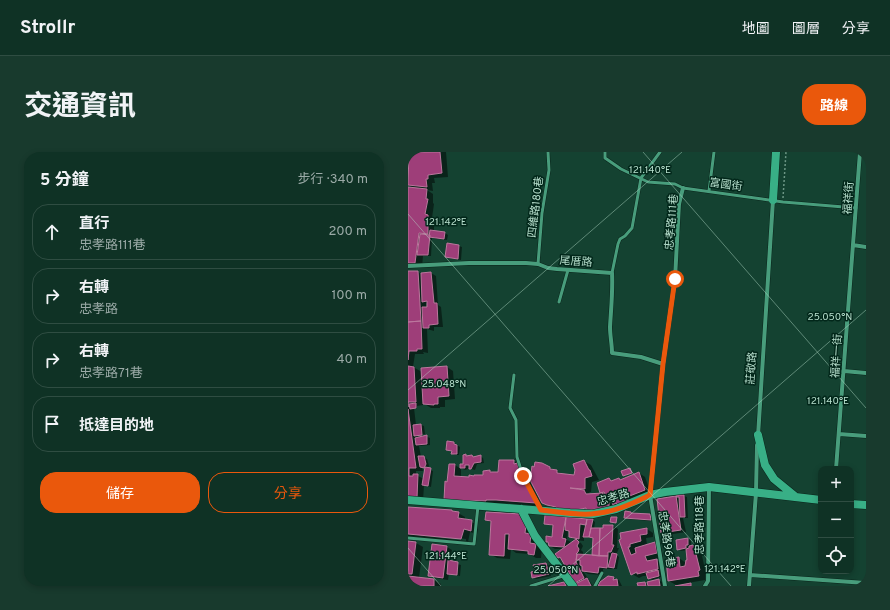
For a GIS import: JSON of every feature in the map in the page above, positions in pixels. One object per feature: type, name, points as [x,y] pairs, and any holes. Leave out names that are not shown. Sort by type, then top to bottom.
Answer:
[{"type":"street","name":"莊敬路","points":[[749,586],[756,493],[758,435],[776,152]]},
{"type":"street","name":"福祥街","points":[[853,245],[860,152]]},
{"type":"street","name":"忠孝路111巷","points":[[650,495],[663,364],[675,279],[679,204],[683,188]]},
{"type":"street","points":[[853,245],[866,247]]},
{"type":"street","name":"福祥一街","points":[[836,466],[853,245]]},
{"type":"street","name":"尾厝路","points":[[408,266],[469,263],[538,264],[548,268],[612,273]]},
{"type":"street","points":[[612,273],[613,291],[610,329],[612,353],[641,357],[663,364]]},
{"type":"street","points":[[844,371],[866,373]]},
{"type":"street","points":[[839,434],[866,436]]},
{"type":"street","points":[[758,435],[765,465],[774,479],[797,497]]},
{"type":"street","name":"忠孝路","points":[[408,500],[593,514],[616,509],[650,495],[708,487],[818,500]]},
{"type":"street","name":"忠孝路118巷","points":[[705,586],[708,582],[708,487]]},
{"type":"street","name":"忠孝路96巷","points":[[650,495],[665,586]]},
{"type":"street","points":[[854,504],[866,505]]},
{"type":"street","points":[[522,509],[535,536],[573,586]]},
{"type":"street","points":[[750,575],[866,583]]},
{"type":"lane","name":"四維路180巷","points":[[538,264],[542,213],[549,170],[548,152]]},
{"type":"lane","name":"富國街","points":[[605,152],[605,158],[621,169],[648,182],[676,184],[683,188],[783,202],[856,208]]},
{"type":"lane","points":[[612,273],[620,239],[632,228],[641,178],[660,152]]},
{"type":"lane","points":[[709,191],[714,152]]},
{"type":"lane","points":[[559,302],[568,270]]},
{"type":"lane","points":[[514,375],[510,408],[516,420],[517,457],[523,476],[541,510]]},
{"type":"lane","points":[[408,538],[474,544],[478,506]]},
{"type":"lane","points":[[595,586],[602,573]]},
{"type":"lane","points":[[530,586],[566,576]]},
{"type":"path","points":[[783,202],[786,152]]},
{"type":"building","points":[[409,152],[440,152],[442,173],[428,175],[428,179],[426,179],[427,187],[408,185]]},
{"type":"building","points":[[408,187],[427,189],[426,199],[428,199],[425,214],[428,215],[428,234],[419,233],[415,263],[408,263]]},
{"type":"building","points":[[430,230],[445,232],[444,239],[429,237]]},
{"type":"building","points":[[420,234],[430,235],[428,255],[417,255]]},
{"type":"building","points":[[447,243],[459,245],[458,259],[445,257]]},
{"type":"building","points":[[408,271],[418,271],[421,321],[408,322]]},
{"type":"building","points":[[431,272],[434,303],[437,303],[438,324],[429,325],[429,328],[423,328],[422,307],[427,307],[427,301],[422,302],[421,273]]},
{"type":"building","points":[[421,321],[422,349],[417,349],[417,351],[409,351],[408,360],[408,322]]},
{"type":"building","points":[[408,366],[414,367],[416,402],[408,402]]},
{"type":"building","points":[[447,366],[449,396],[438,397],[438,404],[423,404],[421,368]]},
{"type":"building","points":[[416,403],[416,408],[410,409],[409,404]]},
{"type":"building","points":[[408,409],[416,468],[409,468],[409,476],[418,474],[417,498],[408,497]]},
{"type":"building","points":[[421,424],[422,435],[414,436],[413,425]]},
{"type":"building","points":[[427,435],[427,444],[416,445],[415,438]]},
{"type":"building","points":[[447,441],[454,442],[454,444],[457,445],[457,454],[451,454],[452,451],[446,450]]},
{"type":"building","points":[[466,454],[466,456],[472,455],[473,457],[481,455],[481,462],[474,463],[471,469],[469,469],[469,465],[465,465],[465,468],[460,468],[460,464],[463,464],[463,455]]},
{"type":"building","points":[[418,456],[424,456],[426,464],[424,468],[420,467]]},
{"type":"building","points":[[499,460],[514,460],[514,464],[517,463],[519,469],[518,477],[523,477],[536,503],[496,500],[444,500],[445,481],[447,482],[449,464],[455,464],[454,476],[469,477],[469,475],[483,475],[483,471],[490,470],[490,472],[498,472]]},
{"type":"building","points":[[584,460],[592,476],[585,478],[585,489],[570,488],[584,490],[586,494],[603,493],[603,500],[609,500],[609,508],[586,510],[586,508],[576,510],[557,508],[542,503],[530,480],[532,466],[534,467],[535,462],[542,463],[550,467],[550,469],[557,470],[557,473],[574,475],[575,470],[573,464]]},
{"type":"building","points":[[425,467],[431,468],[428,486],[422,485]]},
{"type":"building","points":[[630,468],[632,473],[623,476],[621,471]]},
{"type":"building","points":[[639,472],[645,490],[627,497],[628,501],[618,505],[616,503],[613,505],[610,497],[607,498],[604,492],[600,493],[597,483],[609,478],[611,481],[619,478],[620,480]]},
{"type":"building","points":[[677,495],[684,495],[685,517],[680,517],[679,497],[676,497]]},
{"type":"building","points":[[676,496],[681,530],[661,533],[657,499]]},
{"type":"building","points":[[408,507],[452,510],[459,512],[458,518],[472,520],[471,531],[464,529],[461,539],[408,534]]},
{"type":"building","points":[[625,511],[631,513],[650,514],[651,520],[624,518]]},
{"type":"building","points":[[486,512],[521,514],[526,525],[525,533],[531,534],[530,543],[536,544],[534,555],[528,554],[528,551],[508,549],[509,534],[505,534],[504,556],[489,555],[491,521],[485,520]]},
{"type":"building","points":[[545,515],[566,517],[562,538],[566,539],[564,547],[549,546],[548,542],[546,542],[546,536],[552,537],[553,525],[544,524]]},
{"type":"building","points":[[566,517],[587,519],[586,525],[580,524],[579,539],[569,537],[569,531],[565,530]]},
{"type":"building","points":[[611,517],[617,517],[616,523],[610,522]]},
{"type":"building","points":[[587,519],[593,519],[589,537],[583,537]]},
{"type":"building","points":[[603,525],[613,525],[612,545],[614,545],[611,552],[608,552],[608,556],[599,556],[600,528],[603,528]]},
{"type":"building","points":[[591,528],[600,528],[599,556],[592,555],[593,538],[589,537]]},
{"type":"building","points":[[647,528],[647,534],[640,535],[641,541],[630,544],[630,547],[628,547],[631,555],[636,553],[635,548],[655,542],[657,553],[645,556],[647,561],[657,559],[658,569],[637,574],[637,572],[631,575],[619,540],[621,539],[620,533]]},
{"type":"building","points":[[688,538],[688,545],[686,545],[686,548],[677,550],[676,540]]},
{"type":"building","points":[[576,539],[579,542],[577,546],[579,549],[576,554],[576,562],[584,578],[575,583],[560,557],[558,558],[555,554]]},
{"type":"building","points":[[408,541],[416,542],[412,574],[408,574]]},
{"type":"building","points":[[432,544],[447,546],[443,578],[428,576]]},
{"type":"building","points":[[693,545],[700,570],[698,571],[699,576],[668,581],[666,559],[679,557],[680,567],[685,566],[687,560],[686,549]]},
{"type":"building","points":[[612,553],[617,554],[614,568],[608,567]]},
{"type":"building","points":[[577,554],[608,556],[607,568],[599,567],[598,573],[582,571],[580,560],[576,560]]},
{"type":"building","points":[[448,560],[458,562],[457,575],[447,574]]},
{"type":"building","points":[[546,563],[549,574],[532,578],[531,572],[535,571],[533,565]]},
{"type":"building","points":[[658,570],[659,576],[648,579],[646,573]]},
{"type":"building","points":[[408,576],[434,579],[434,586],[408,586]]},
{"type":"building","points":[[608,576],[614,577],[613,580],[617,579],[618,586],[598,586],[600,582]]},
{"type":"building","points":[[587,578],[591,586],[577,586],[575,584]]},
{"type":"building","points":[[659,579],[660,586],[648,586],[647,582]]},
{"type":"building","points":[[564,582],[566,586],[548,586]]},
{"type":"building","points":[[645,582],[646,586],[638,586],[637,583]]},
{"type":"building","points":[[691,583],[691,586],[675,586]]},
{"type":"route","points":[[523,476],[541,510],[593,514],[616,509],[650,495],[663,364],[675,279]]}]
